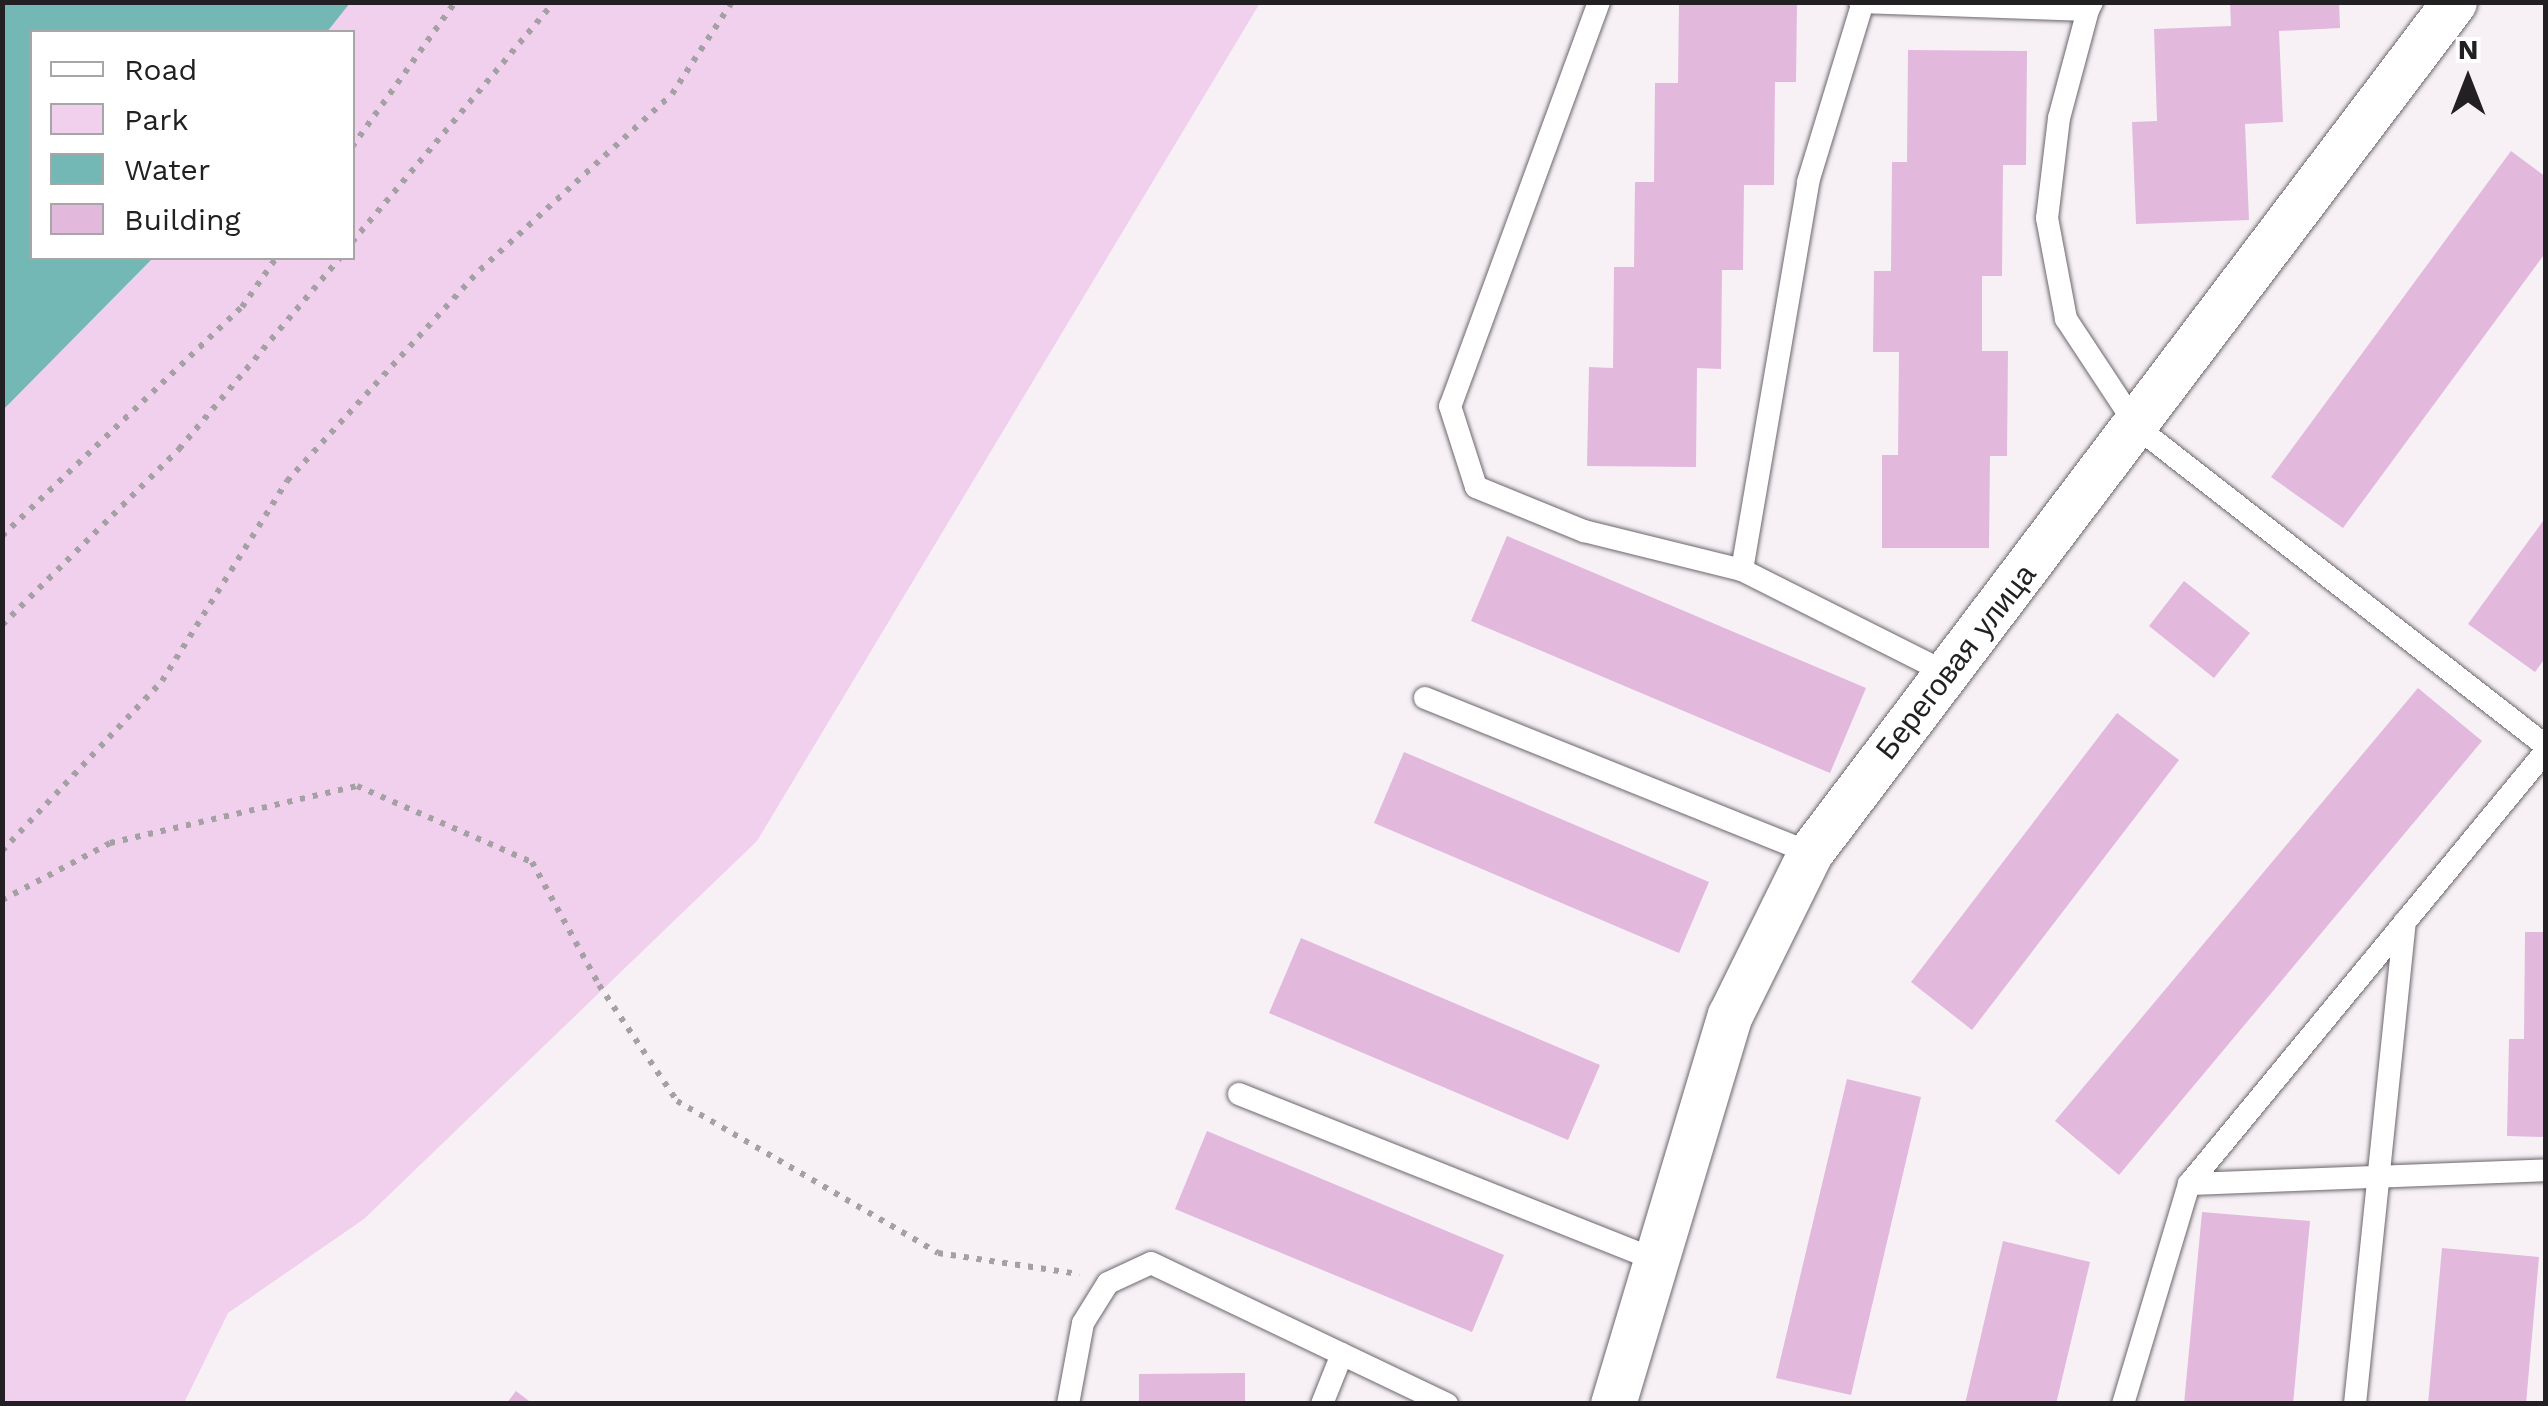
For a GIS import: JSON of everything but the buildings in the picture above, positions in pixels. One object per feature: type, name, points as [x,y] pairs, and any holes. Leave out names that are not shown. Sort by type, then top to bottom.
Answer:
[{"type":"street","name":"Береговая улица","points":[[1616,1403],[1652,1258],[1730,1015],[1810,853],[2138,428],[2454,2]]},
{"type":"lane","points":[[1598,2],[1450,406],[1462,456],[1476,487],[1584,532],[1742,570],[1947,672]]},
{"type":"lane","points":[[1742,570],[1808,182],[1861,4],[2090,6],[2059,118],[2047,218],[2066,319],[2138,428],[2546,749],[2189,1184],[2123,1404]]},
{"type":"lane","points":[[1425,698],[1810,853]]},
{"type":"lane","points":[[2355,1404],[2375,1174],[2405,922]]},
{"type":"lane","points":[[1240,1094],[1652,1258]]},
{"type":"lane","points":[[2189,1184],[2546,1170]]},
{"type":"lane","points":[[1068,1404],[1083,1323],[1108,1284],[1151,1263],[1447,1404]]},
{"type":"lane","points":[[1322,1404],[1342,1354]]},
{"type":"path","points":[[355,143],[456,2]]},
{"type":"path","points":[[355,238],[554,2]]},
{"type":"path","points":[[2,851],[162,681],[287,481],[480,270],[672,94],[732,2]]},
{"type":"path","points":[[2,536],[242,307],[275,260]]},
{"type":"path","points":[[2,625],[179,449],[338,260]]},
{"type":"path","points":[[2,900],[110,843],[357,786],[532,862],[600,986],[677,1101],[938,1253],[1068,1270],[1108,1284]]},
{"type":"green space","points":[[350,3],[1260,3],[757,841],[364,1219],[228,1313],[184,1403],[3,1404],[3,410],[151,260],[355,260],[355,30],[329,30]]},
{"type":"water","points":[[3,2],[350,3],[329,30],[30,30],[30,260],[151,260],[3,410]]}]
